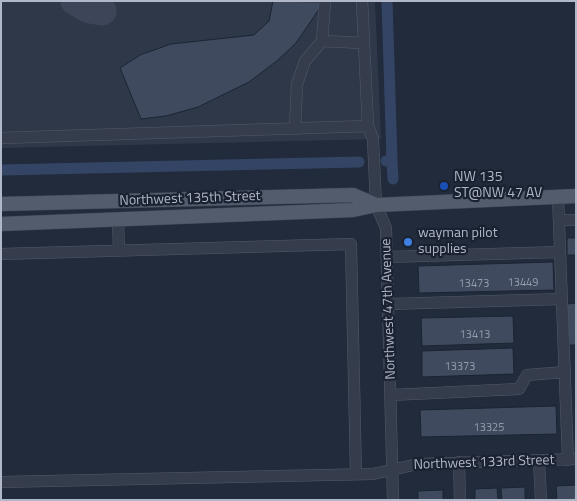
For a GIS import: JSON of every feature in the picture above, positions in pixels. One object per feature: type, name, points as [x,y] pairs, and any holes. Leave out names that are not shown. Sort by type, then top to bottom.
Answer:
[{"type":"main road","name":"Northwest 135th Street","points":[[1,204],[353,194],[376,205]]},
{"type":"main road","name":"Northwest 135th Street","points":[[1,224],[353,210],[376,205],[576,196]]},
{"type":"street","points":[[295,129],[295,108],[300,72],[305,61],[322,41],[325,1]]},
{"type":"street","name":"Northwest 47th Avenue","points":[[362,1],[368,126],[373,140],[376,205],[386,228],[393,500]]},
{"type":"street","points":[[322,41],[364,43]]},
{"type":"street","points":[[1,138],[368,126]]},
{"type":"street","points":[[558,197],[564,372],[572,459]]},
{"type":"street","points":[[118,220],[119,250]]},
{"type":"street","points":[[559,220],[576,220]]},
{"type":"street","points":[[1,254],[351,244],[356,474]]},
{"type":"street","points":[[387,257],[560,252]]},
{"type":"street","points":[[389,304],[562,299]]},
{"type":"street","points":[[391,395],[519,389],[527,374],[564,372]]},
{"type":"street","name":"Northwest 133rd Street","points":[[1,482],[356,474],[392,470],[418,464],[572,459]]},
{"type":"street","points":[[539,460],[540,500]]},
{"type":"street","points":[[459,462],[460,500]]},
{"type":"shaded area","points":[[1,1],[375,1],[381,139],[1,148]]},
{"type":"building","points":[[273,1],[324,2],[296,43],[278,60],[249,82],[198,107],[166,116],[141,119],[120,68],[140,55],[171,44],[254,35],[269,21]]},
{"type":"building","points":[[567,238],[576,238],[576,255],[567,255]]},
{"type":"building","points":[[553,262],[554,290],[419,293],[418,266]]},
{"type":"building","points":[[576,303],[576,345],[569,345],[567,304]]},
{"type":"building","points":[[513,316],[514,343],[422,346],[421,318]]},
{"type":"building","points":[[513,348],[514,374],[422,377],[422,351]]},
{"type":"building","points":[[556,406],[557,434],[421,437],[420,410]]},
{"type":"building","points":[[576,485],[576,500],[557,500],[556,486]]},
{"type":"building","points":[[525,487],[525,500],[502,500],[501,488]]},
{"type":"building","points":[[497,488],[498,500],[475,500],[475,489]]},
{"type":"building","points":[[443,490],[443,500],[418,500],[418,491]]},
{"type":"waterway","points":[[386,161],[392,161],[387,1]]},
{"type":"waterway","points":[[392,161],[393,179]]},
{"type":"waterway","points":[[1,170],[359,162]]},
{"type":"taxiway","points":[[75,1],[89,9],[102,11]]},
{"type":"place","name":"NW 135 ST@NW 47 AV","points":[[444,186]]},
{"type":"place","name":"wayman pilot supplies","points":[[408,242]]}]
